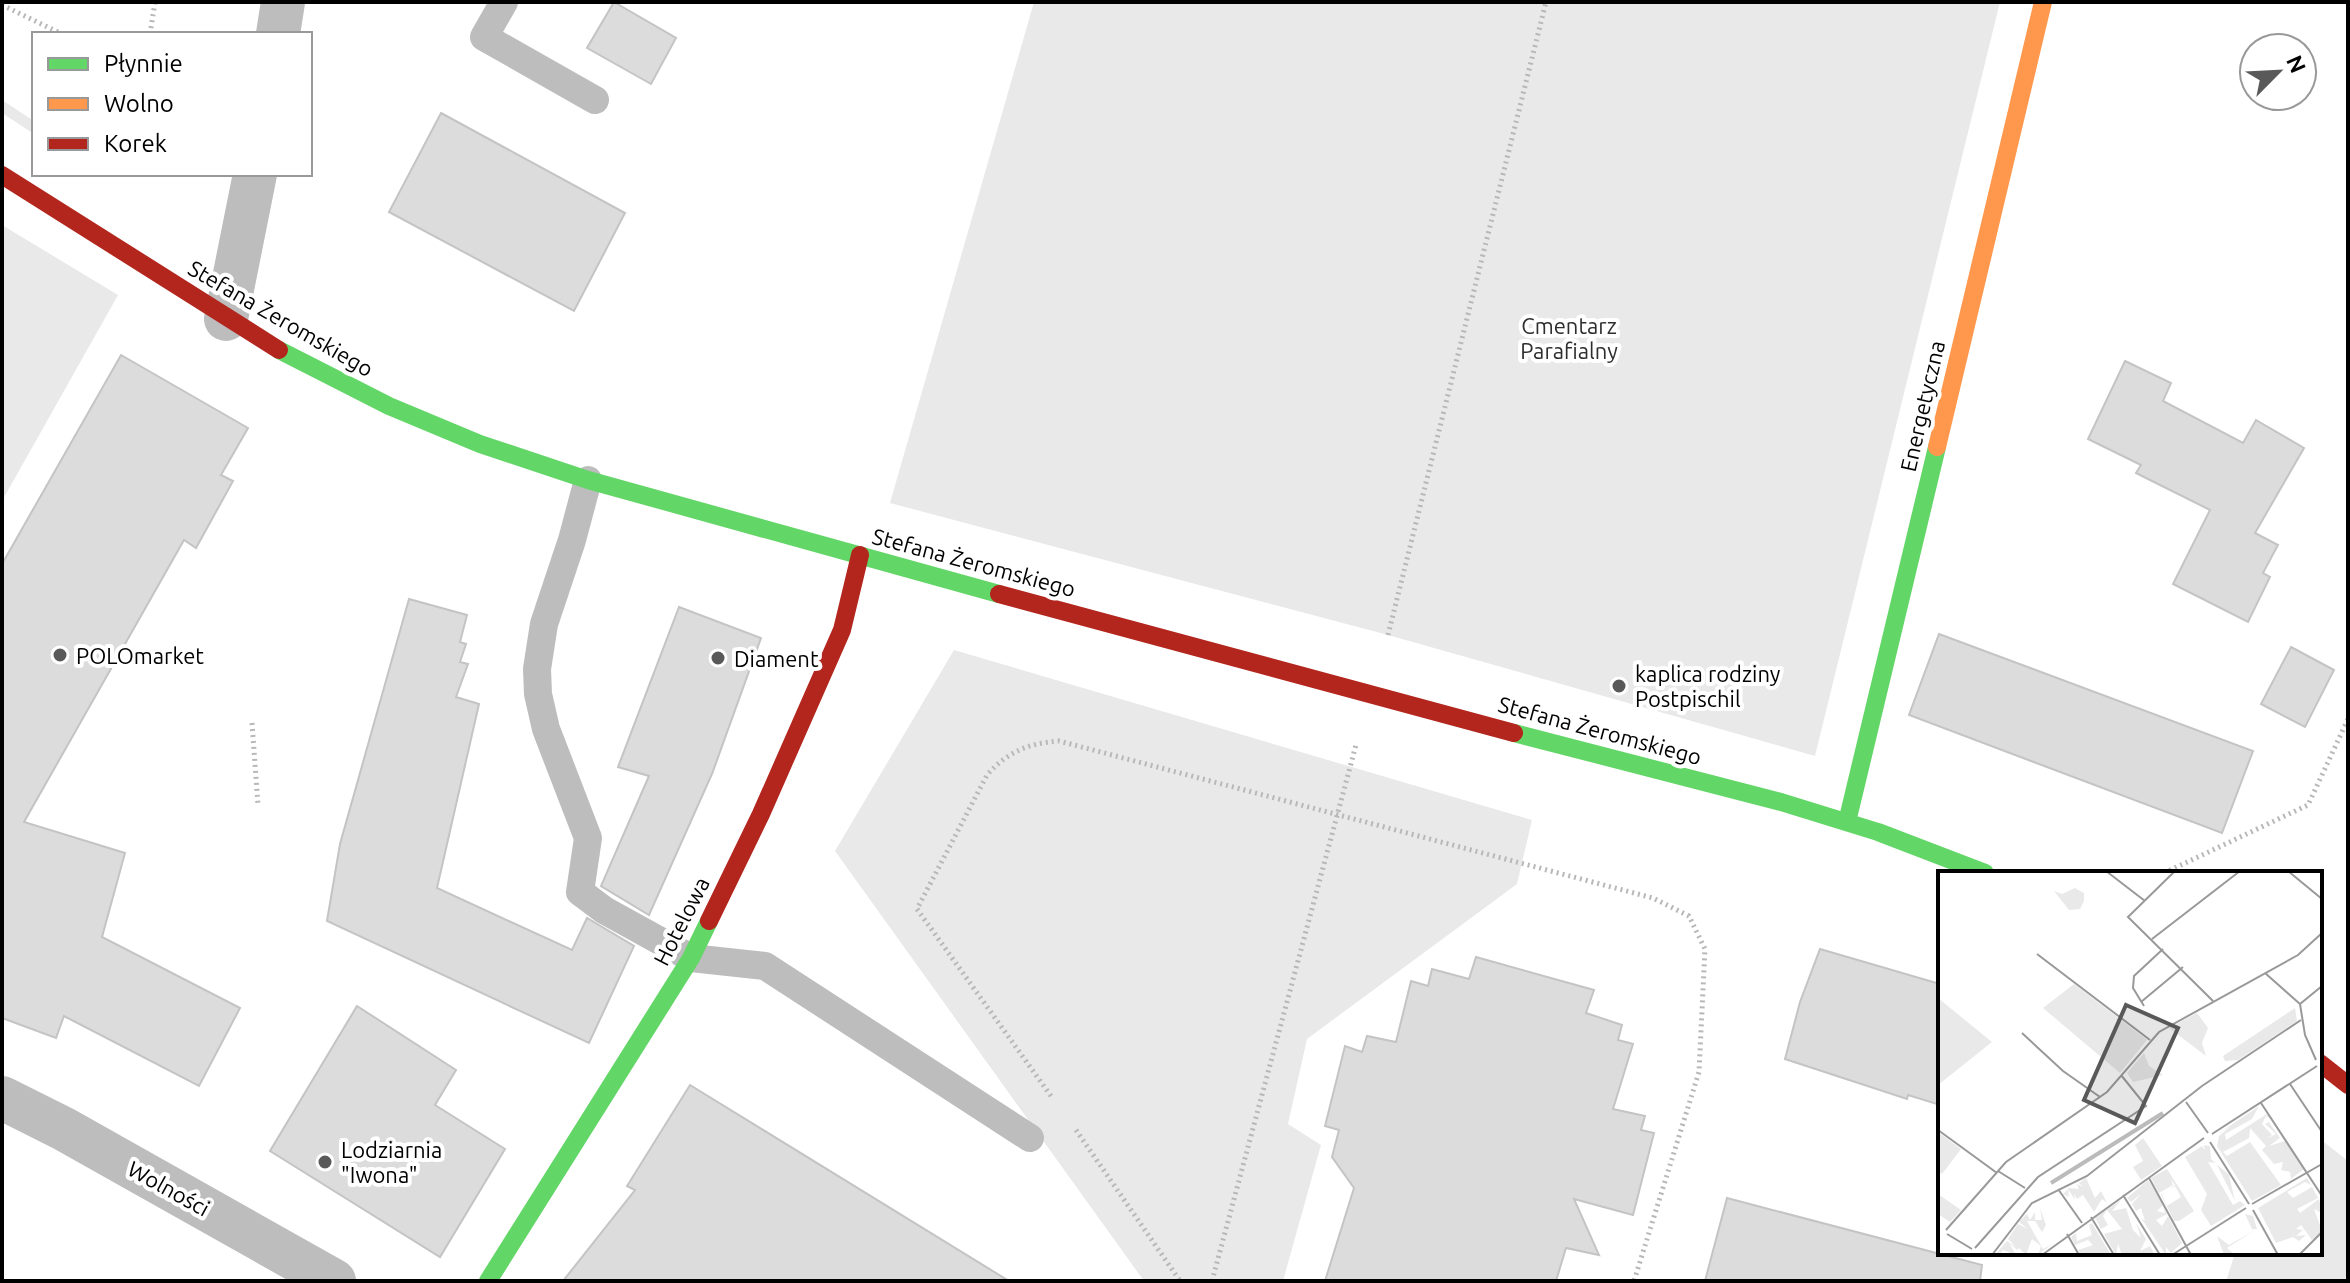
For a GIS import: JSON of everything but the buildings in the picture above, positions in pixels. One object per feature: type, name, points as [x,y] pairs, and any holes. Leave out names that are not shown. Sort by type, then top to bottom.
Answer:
[{"type":"street","points":[[278,32],[283,2]]},
{"type":"street","name":"Energetyczna","points":[[1847,822],[2043,2]]},
{"type":"street","name":"Stefana Żeromskiego","points":[[2,175],[295,360],[389,406],[480,444],[588,480],[1369,695],[1746,792],[1847,822],[1980,871]]},
{"type":"street","points":[[226,319],[255,176]]},
{"type":"street","name":"Hotelowa","points":[[488,1281],[691,958],[761,814],[842,630],[860,555]]},
{"type":"street","points":[[2322,1065],[2348,1085]]},
{"type":"street","name":"Wolności","points":[[2,1098],[64,1129],[334,1281]]},
{"type":"lane","points":[[504,2],[484,37],[595,100]]},
{"type":"lane","points":[[588,480],[544,624],[537,669],[538,694],[546,729],[588,838],[580,892],[604,910],[691,958],[765,966],[1030,1138]]},
{"type":"path","points":[[150,32],[155,2]]},
{"type":"path","points":[[1388,635],[1546,2]]},
{"type":"path","points":[[2,5],[58,32]]},
{"type":"path","points":[[2168,871],[2308,805],[2348,719]]},
{"type":"path","points":[[252,723],[258,805]]},
{"type":"path","points":[[1212,1281],[1358,738]]},
{"type":"path","points":[[1055,1101],[917,909],[987,775],[1017,750],[1040,742],[1059,741],[1653,898],[1689,916],[1705,949],[1699,1072],[1634,1281]]},
{"type":"path","points":[[1074,1127],[1180,1281]]},
{"type":"green space","name":"Cmentarz Parafialny","points":[[1034,2],[2000,2],[1815,756],[1388,635],[890,503]]},
{"type":"green space","points":[[2,100],[32,120],[32,133],[2,113]]},
{"type":"green space","points":[[2,225],[118,295],[2,501]]},
{"type":"green space","points":[[954,650],[1532,820],[1517,884],[1307,1039],[1288,1124],[1321,1145],[1283,1281],[1144,1281],[835,851]]},
{"type":"green space","points":[[2322,1141],[2348,1161],[2348,1281],[2226,1281],[2234,1255],[2322,1255]]},
{"type":"traffic: fast","points":[[279,350],[389,406],[480,444],[588,480],[999,594]]},
{"type":"traffic: fast","points":[[1847,822],[1937,447]]},
{"type":"traffic: fast","points":[[1514,733],[1781,802],[1878,832],[1980,871]]},
{"type":"traffic: fast","points":[[488,1281],[691,958],[709,921]]},
{"type":"traffic: slow","points":[[1937,447],[2043,2]]},
{"type":"traffic: jam","points":[[2,175],[279,350]]},
{"type":"traffic: jam","points":[[709,921],[761,814],[842,630],[860,555]]},
{"type":"traffic: jam","points":[[999,594],[1514,733]]},
{"type":"traffic: jam","points":[[2322,1065],[2348,1085]]},
{"type":"place","name":"POLOmarket","points":[[60,655]]},
{"type":"place","name":"Diament","points":[[718,658]]},
{"type":"place","name":"kaplica rodziny Postpischil","points":[[1619,686]]},
{"type":"place","name":"Lodziarnia \"Iwona\"","points":[[325,1162]]}]
